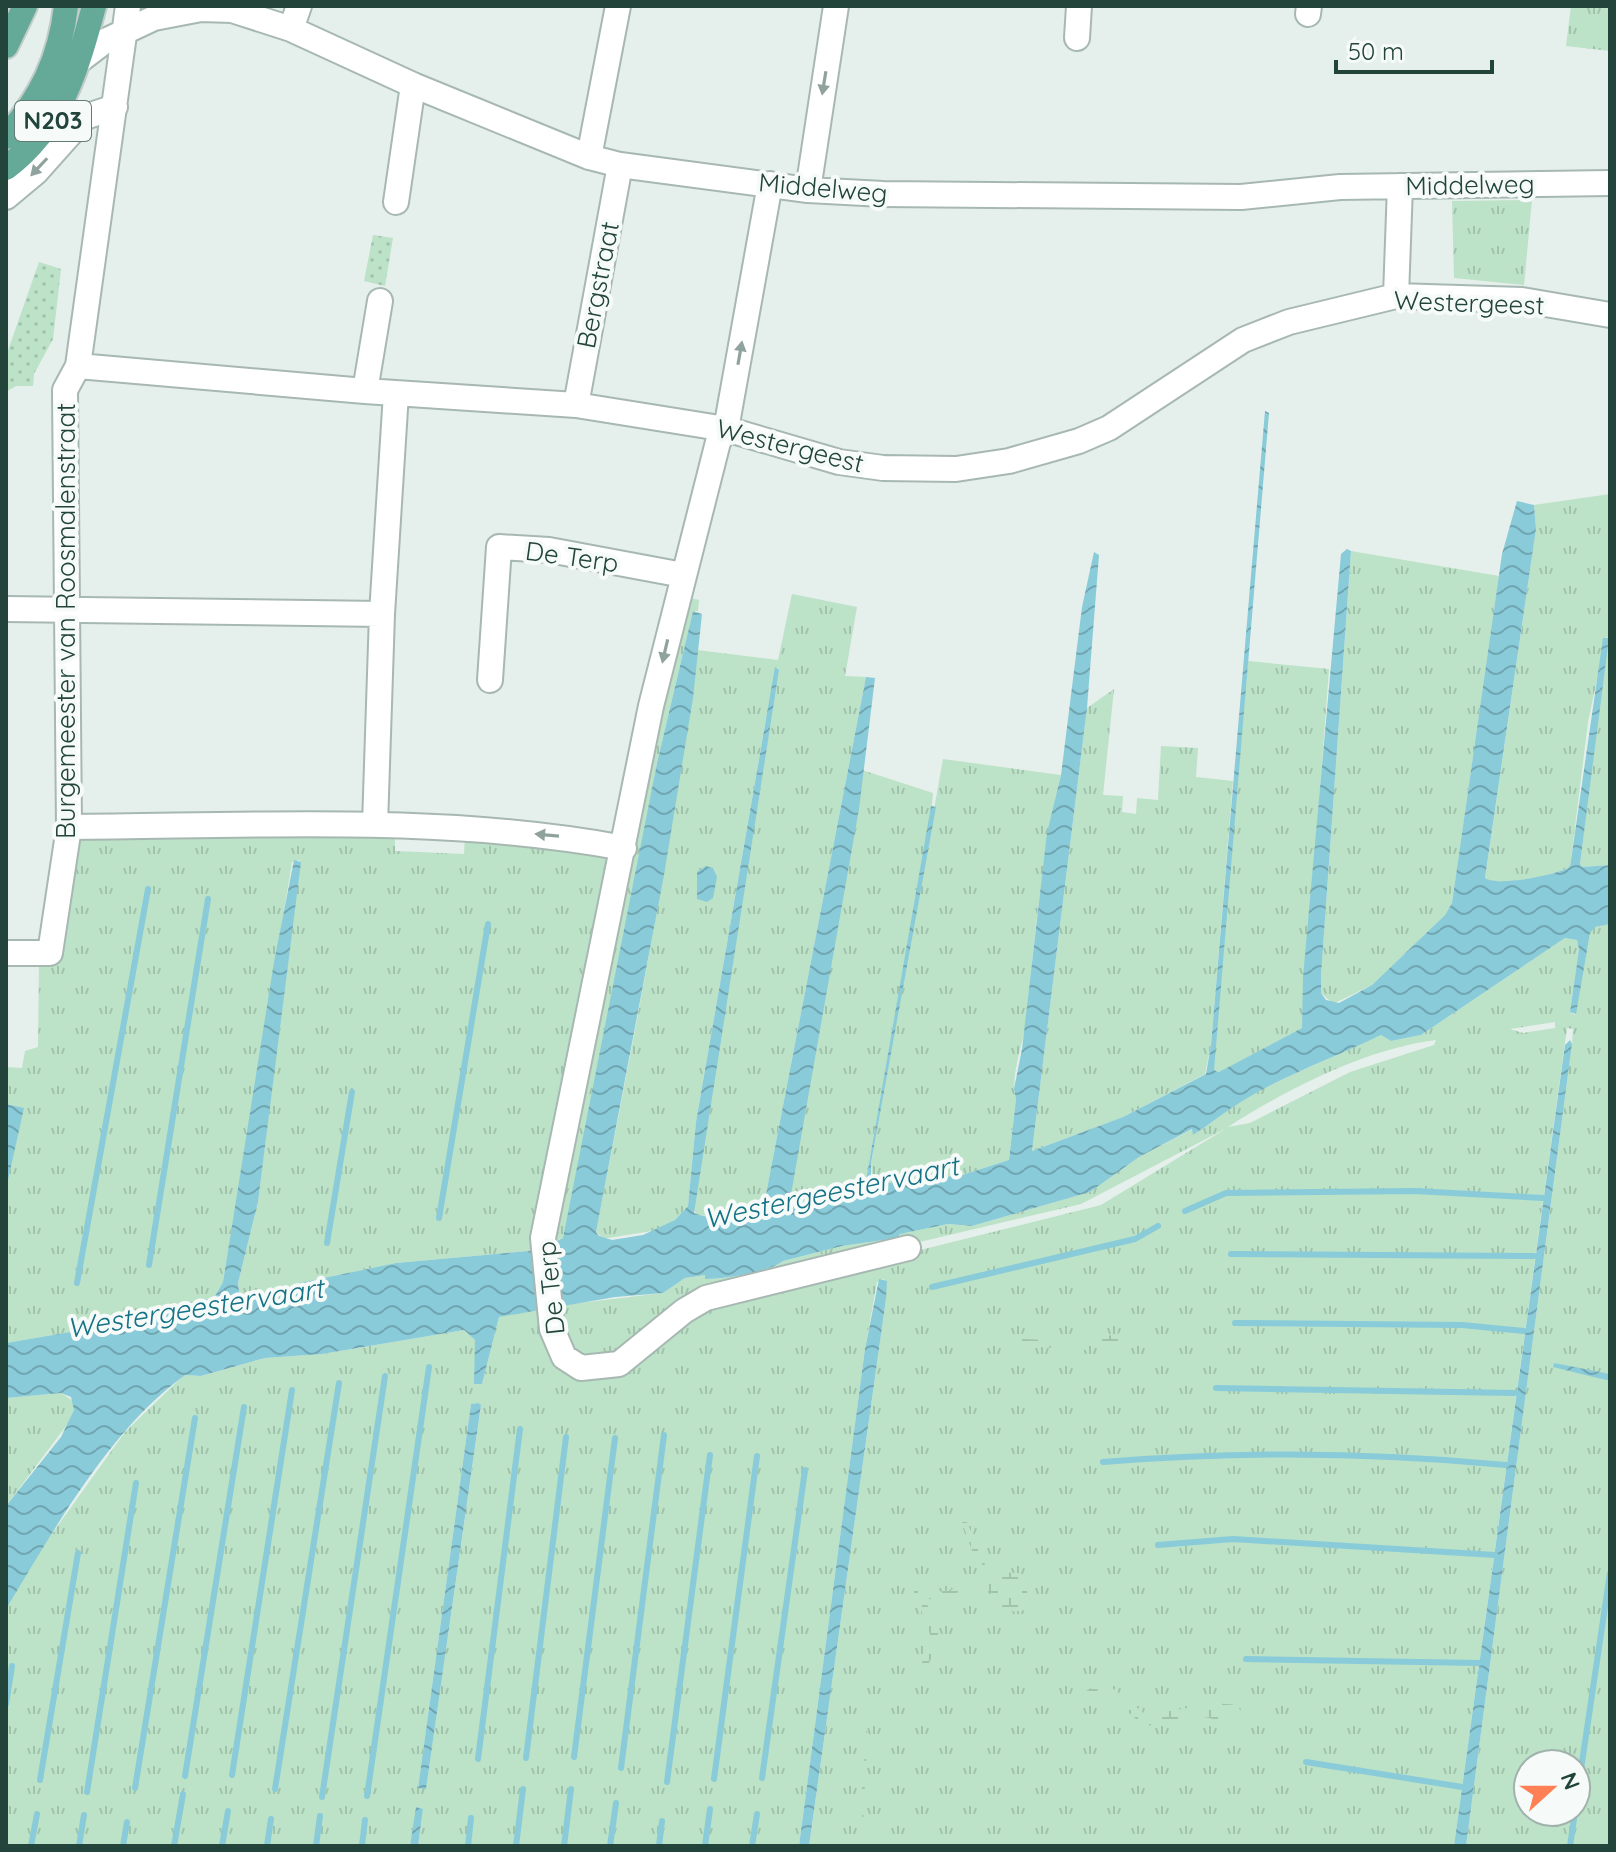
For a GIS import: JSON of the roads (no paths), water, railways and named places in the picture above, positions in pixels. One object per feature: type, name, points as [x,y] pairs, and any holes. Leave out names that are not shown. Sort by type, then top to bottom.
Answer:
[{"type":"main road","points":[[6,14],[9,6]]},
{"type":"main road","points":[[6,46],[25,6]]},
{"type":"main road","name":"N203","points":[[6,137],[30,110],[51,73],[66,6]]},
{"type":"main road","name":"N203","points":[[6,168],[40,138],[53,121],[80,60],[94,6]]},
{"type":"street","name":"Burgemeester van Roosmalenstraat","points":[[6,953],[50,953],[69,827],[70,611],[65,390],[78,366],[128,6]]},
{"type":"street","points":[[589,157],[618,6]]},
{"type":"street","points":[[808,190],[836,6]]},
{"type":"street","points":[[1077,38],[1079,6]]},
{"type":"street","name":"Middelweg","points":[[80,60],[124,31],[145,12],[232,10],[295,17],[413,85],[589,157],[620,165],[808,190],[883,194],[1241,197],[1400,186],[1610,183]]},
{"type":"street","points":[[396,202],[413,85]]},
{"type":"street","points":[[6,197],[36,172],[85,117],[115,107]]},
{"type":"street","name":"Bergstraat","points":[[576,405],[620,165]]},
{"type":"street","name":"De Terp","points":[[770,184],[726,429],[718,442],[651,706],[543,1238],[552,1329],[564,1357],[581,1368],[606,1368],[619,1364],[684,1311],[706,1298],[908,1248]]},
{"type":"street","points":[[1396,296],[1400,186]]},
{"type":"street","name":"Westergeest","points":[[78,366],[365,391],[576,405],[726,429],[839,462],[883,468],[956,469],[1009,461],[1079,441],[1109,428],[1243,340],[1289,322],[1396,296],[1522,300],[1610,315]]},
{"type":"street","points":[[365,391],[380,301]]},
{"type":"street","points":[[375,825],[382,614],[396,393]]},
{"type":"street","name":"De Terp","points":[[490,680],[499,547],[549,550],[683,575]]},
{"type":"street","points":[[6,609],[382,614]]},
{"type":"street","points":[[69,827],[375,825],[553,835],[624,848]]},
{"type":"water","name":"Westergeestervaart","points":[[1265,411],[1269,413],[1214,1070],[1219,1072],[1302,1028],[1303,977],[1341,554],[1347,549],[1351,551],[1321,976],[1321,993],[1326,1000],[1339,1003],[1372,985],[1445,915],[1452,903],[1502,554],[1517,501],[1534,505],[1536,529],[1485,878],[1502,881],[1527,879],[1570,867],[1603,638],[1609,638],[1580,864],[1582,867],[1610,865],[1610,924],[1595,927],[1590,933],[1576,1014],[1570,1012],[1579,949],[1577,940],[1565,938],[1421,1035],[1391,1041],[1381,1035],[1294,1074],[1244,1100],[1193,1135],[1192,1129],[1139,1157],[1090,1192],[972,1226],[948,1224],[900,1234],[897,1238],[842,1246],[746,1274],[713,1279],[705,1279],[705,1275],[685,1278],[663,1293],[615,1297],[499,1317],[482,1384],[474,1384],[475,1340],[464,1330],[322,1354],[265,1358],[201,1376],[185,1375],[157,1398],[108,1452],[64,1515],[6,1609],[6,1506],[61,1437],[74,1410],[71,1397],[61,1393],[6,1398],[6,1343],[82,1330],[169,1306],[214,1298],[223,1282],[274,962],[294,860],[301,862],[258,1202],[238,1283],[240,1300],[263,1299],[294,1288],[295,1284],[396,1263],[539,1250],[563,1238],[657,763],[693,611],[702,614],[693,698],[664,875],[596,1232],[599,1236],[612,1240],[643,1235],[675,1220],[688,1206],[696,1122],[775,667],[779,670],[694,1213],[722,1218],[743,1215],[752,1212],[765,1199],[866,677],[875,678],[859,809],[790,1200],[794,1204],[865,1186],[931,806],[936,807],[871,1163],[871,1185],[962,1175],[1009,1160],[1016,1099],[1014,1089],[1022,1049],[1047,833],[1061,775],[1082,607],[1094,552],[1099,555],[1087,708],[1032,1151],[1123,1117],[1206,1074],[1211,1045]]},
{"type":"water","points":[[706,866],[713,868],[717,877],[713,898],[707,902],[697,899],[697,872]]},
{"type":"water","points":[[1570,1040],[1572,1044],[1466,1846],[1454,1846],[1565,1045]]},
{"type":"water","points":[[6,1104],[24,1108],[6,1189]]},
{"type":"water","points":[[879,1279],[887,1281],[886,1299],[809,1846],[799,1846],[865,1349]]},
{"type":"water","points":[[1554,1363],[1610,1374],[1610,1381],[1553,1367]]},
{"type":"water","points":[[471,1404],[481,1405],[426,1789],[418,1788]]},
{"type":"water","points":[[416,1807],[423,1809],[418,1846],[410,1846]]},
{"type":"waterway","points":[[77,1283],[148,889]]},
{"type":"waterway","points":[[149,1265],[208,899]]},
{"type":"waterway","points":[[439,1218],[488,924]]},
{"type":"waterway","points":[[327,1243],[352,1092]]},
{"type":"waterway","points":[[1185,1211],[1226,1193],[1415,1191],[1543,1198]]},
{"type":"waterway","points":[[932,1287],[1135,1239],[1158,1226]]},
{"type":"waterway","points":[[1231,1254],[1534,1256]]},
{"type":"waterway","points":[[1235,1323],[1462,1325],[1524,1331]]},
{"type":"waterway","points":[[367,1796],[429,1367]]},
{"type":"waterway","points":[[322,1797],[385,1376]]},
{"type":"waterway","points":[[275,1789],[339,1383]]},
{"type":"waterway","points":[[1216,1388],[1515,1393]]},
{"type":"waterway","points":[[232,1775],[292,1390]]},
{"type":"waterway","points":[[185,1776],[244,1407]]},
{"type":"waterway","points":[[135,1788],[195,1418]]},
{"type":"waterway","points":[[478,1759],[520,1429]]},
{"type":"waterway","points":[[621,1768],[664,1435]]},
{"type":"waterway","points":[[526,1758],[566,1437]]},
{"type":"waterway","points":[[574,1757],[615,1438]]},
{"type":"waterway","points":[[1103,1462],[1305,1454],[1506,1465]]},
{"type":"waterway","points":[[667,1782],[710,1455]]},
{"type":"waterway","points":[[714,1779],[757,1456]]},
{"type":"waterway","points":[[762,1778],[805,1470]]},
{"type":"waterway","points":[[87,1792],[136,1483]]},
{"type":"waterway","points":[[1158,1545],[1233,1539],[1495,1555]]},
{"type":"waterway","points":[[40,1780],[78,1553]]},
{"type":"waterway","points":[[1584,1748],[1610,1573]]},
{"type":"waterway","points":[[1246,1659],[1479,1663]]},
{"type":"waterway","points":[[6,1704],[12,1666]]},
{"type":"waterway","points":[[1306,1762],[1462,1787]]},
{"type":"waterway","points":[[516,1846],[523,1789]]},
{"type":"waterway","points":[[564,1846],[571,1789]]},
{"type":"waterway","points":[[174,1846],[183,1794]]},
{"type":"waterway","points":[[610,1846],[616,1803]]},
{"type":"waterway","points":[[705,1846],[710,1809]]},
{"type":"waterway","points":[[222,1846],[228,1811]]},
{"type":"waterway","points":[[31,1846],[37,1814]]},
{"type":"waterway","points":[[752,1846],[757,1814]]},
{"type":"waterway","points":[[79,1846],[84,1815]]},
{"type":"waterway","points":[[316,1846],[320,1816]]},
{"type":"waterway","points":[[468,1846],[471,1818]]},
{"type":"waterway","points":[[267,1846],[271,1819]]},
{"type":"waterway","points":[[362,1846],[365,1820]]},
{"type":"waterway","points":[[659,1846],[662,1821]]},
{"type":"waterway","points":[[123,1846],[127,1822]]},
{"type":"waterway","points":[[1570,1846],[1573,1828]]}]
